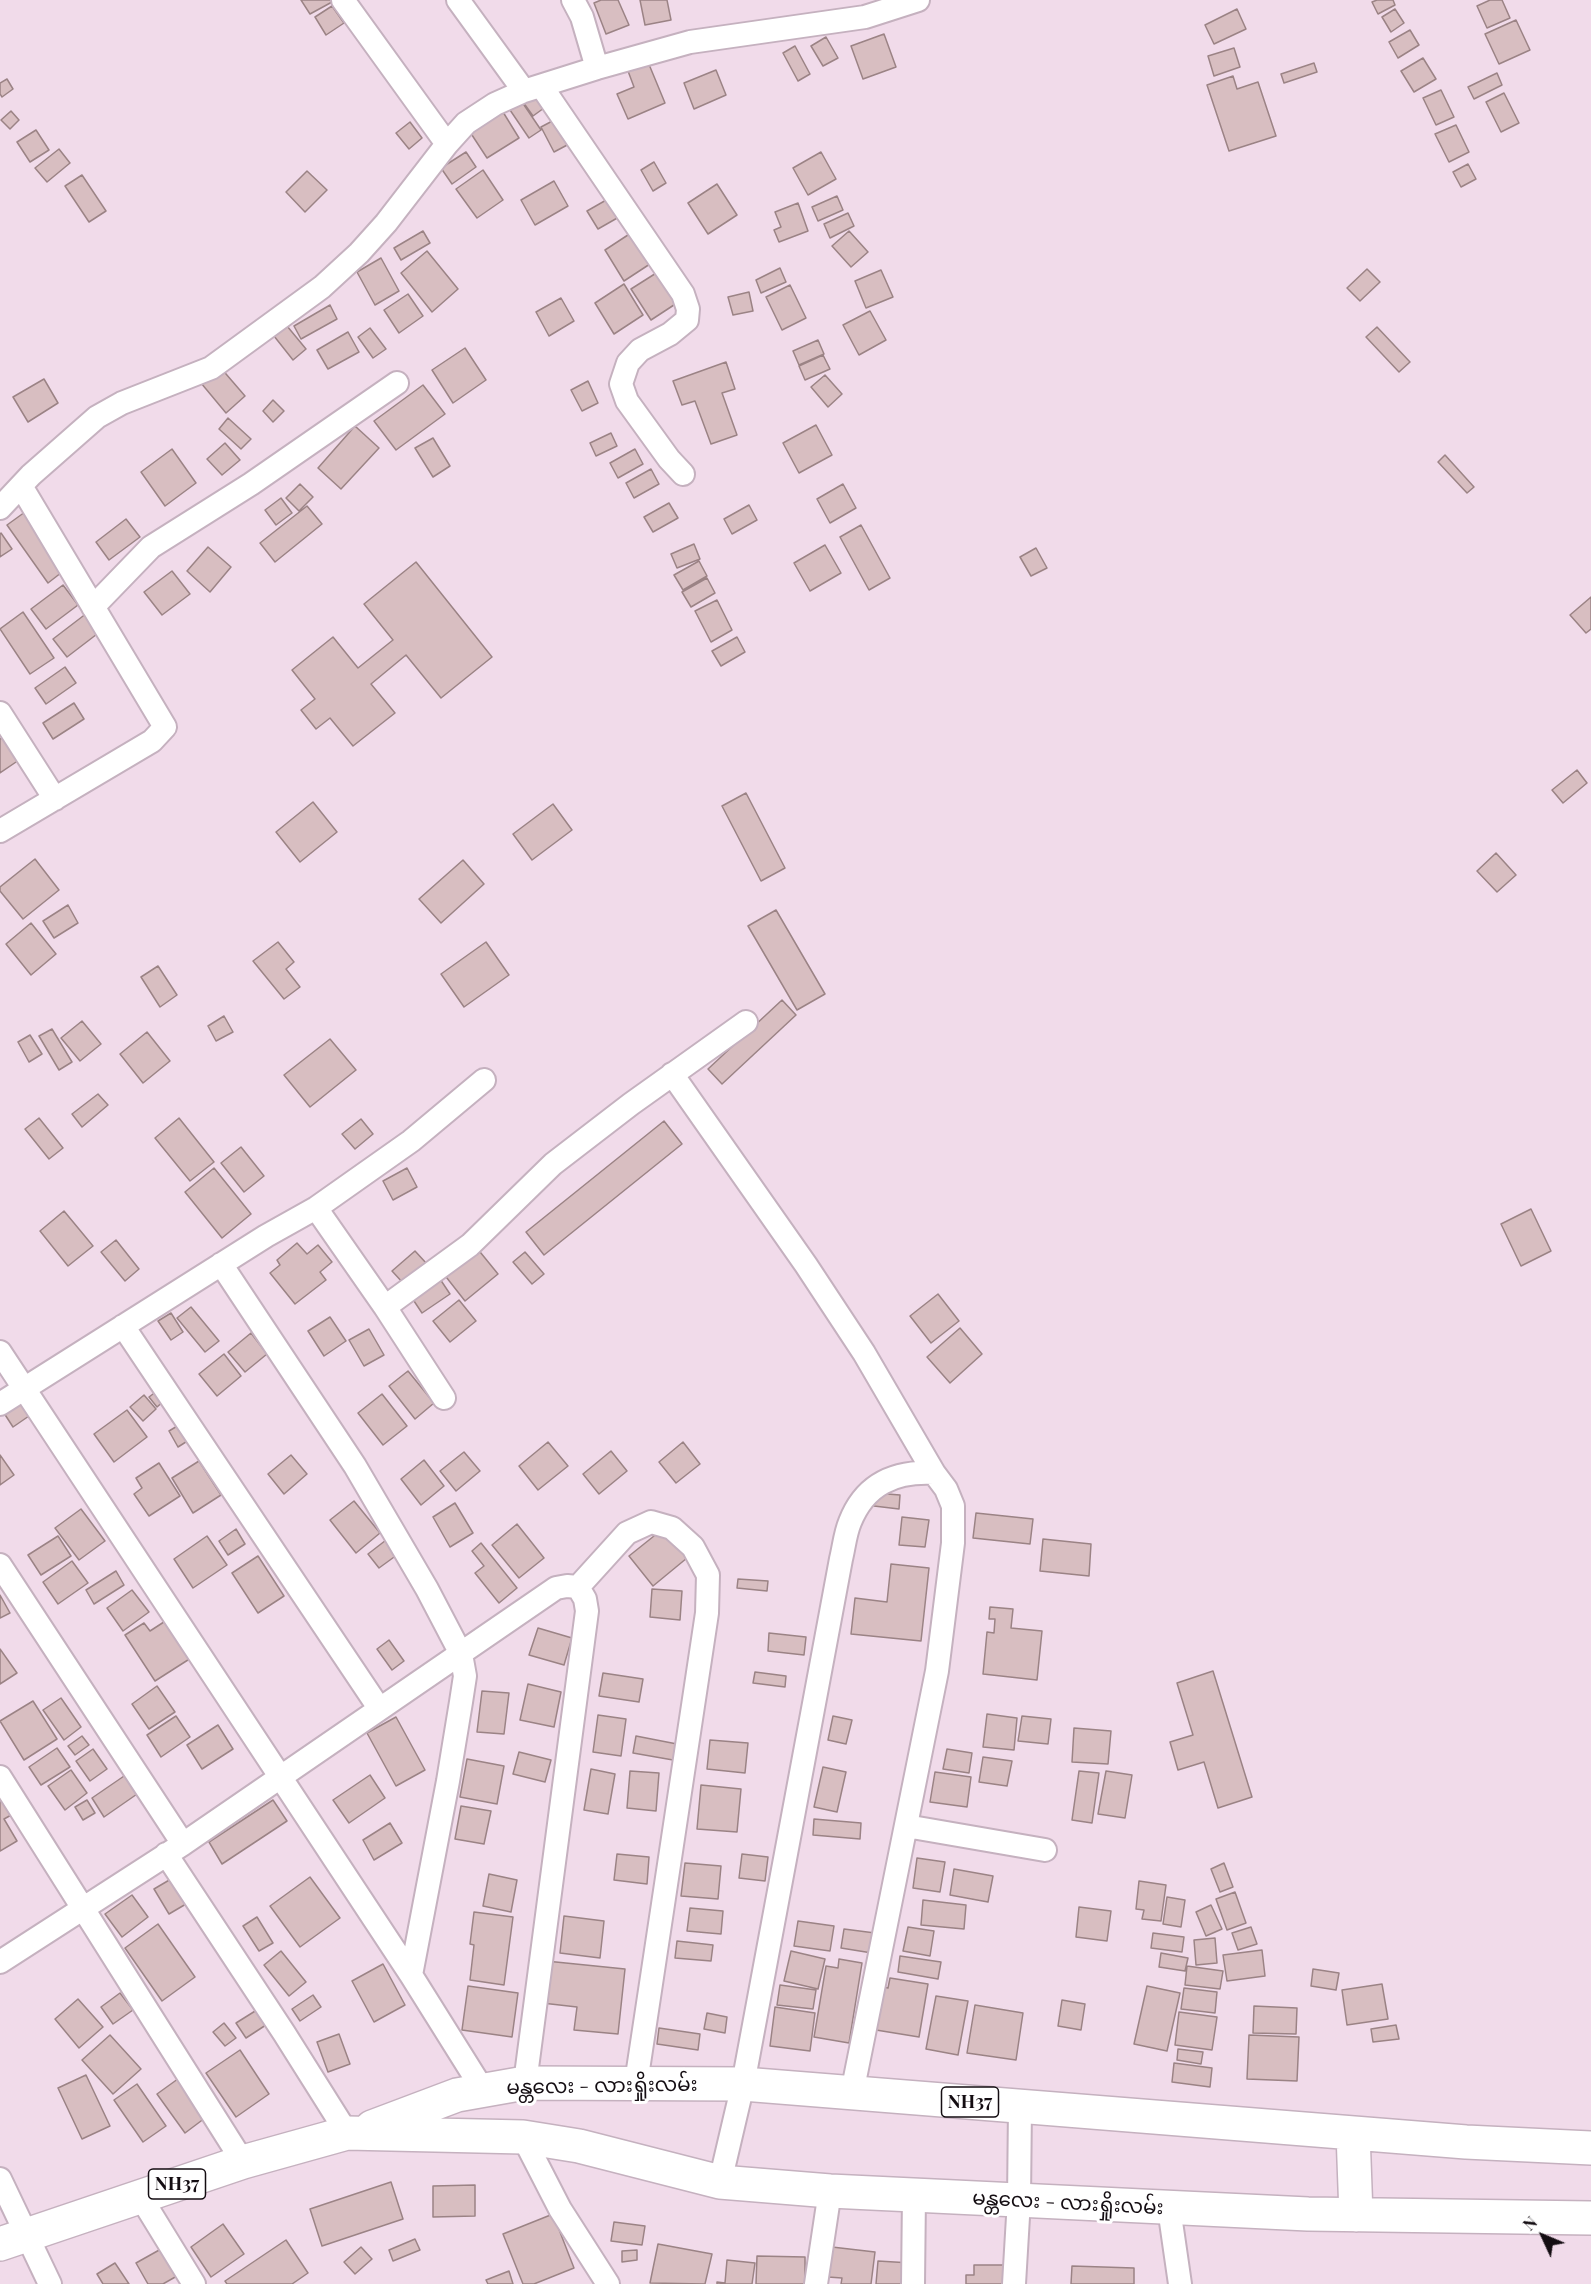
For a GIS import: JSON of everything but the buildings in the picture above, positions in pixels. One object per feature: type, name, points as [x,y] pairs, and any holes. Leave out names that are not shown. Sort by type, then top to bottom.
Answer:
[{"type":"highway","name":"မန္တလေး - လားရှိုးလမ်း","points":[[351,2133],[457,2095],[525,2083],[743,2084],[1353,2133],[1591,2148]]},
{"type":"highway","name":"မန္တလေး - လားရှိုးလမ်း","points":[[351,2133],[523,2137],[579,2146],[720,2182],[830,2191],[1356,2215],[1591,2218]]},
{"type":"highway","name":"NH37","points":[[14,2239],[243,2162],[351,2133]]},
{"type":"highway","points":[[1353,2133],[1356,2215]]},
{"type":"street","points":[[343,0],[447,144]]},
{"type":"street","points":[[458,0],[533,89],[683,294],[688,309],[687,320],[670,334],[640,350],[628,363],[621,384],[627,401],[669,459],[683,474]]},
{"type":"street","points":[[573,0],[582,17],[597,68]]},
{"type":"street","points":[[0,508],[97,417],[123,403],[211,368],[322,287],[387,223],[447,144],[466,123],[495,104],[597,68],[690,42],[918,0]]},
{"type":"street","points":[[93,607],[151,547],[251,484],[397,383]]},
{"type":"street","points":[[0,831],[152,741],[165,727],[21,486]]},
{"type":"street","points":[[0,713],[55,799]]},
{"type":"street","points":[[385,1307],[470,1245],[553,1164],[672,1074],[746,1022]]},
{"type":"street","points":[[672,1074],[864,1353],[934,1473],[946,1489],[953,1506],[952,1543],[937,1671],[852,2093]]},
{"type":"street","points":[[0,1404],[266,1236],[316,1208],[411,1141],[484,1080]]},
{"type":"street","points":[[316,1208],[385,1307],[444,1398]]},
{"type":"street","points":[[221,1264],[355,1466],[427,1589],[461,1654],[465,1677],[448,1781],[411,1975]]},
{"type":"street","points":[[123,1326],[379,1708]]},
{"type":"street","points":[[0,1352],[411,1975],[483,2090]]},
{"type":"street","points":[[720,2182],[743,2084],[841,1559],[850,1522],[862,1500],[875,1486],[894,1476],[915,1472],[934,1473]]},
{"type":"street","points":[[578,1587],[627,1533],[651,1521],[672,1528],[693,1546],[708,1575],[707,1613],[636,2083]]},
{"type":"street","points":[[0,1565],[284,2033],[351,2133]]},
{"type":"street","points":[[0,1962],[174,1849],[556,1588],[578,1587]]},
{"type":"street","points":[[525,2083],[587,1611],[585,1599],[578,1587]]},
{"type":"street","points":[[0,1777],[243,2162]]},
{"type":"street","points":[[906,1826],[1045,1850]]},
{"type":"street","points":[[1014,2284],[1019,2200],[1020,2106]]},
{"type":"street","points":[[523,2137],[560,2209],[608,2284]]},
{"type":"street","points":[[0,2179],[14,2239],[50,2284]]},
{"type":"street","points":[[816,2284],[830,2191]]},
{"type":"street","points":[[913,2284],[914,2195]]},
{"type":"street","points":[[140,2196],[194,2284]]},
{"type":"street","points":[[1169,2208],[1180,2284]]}]
